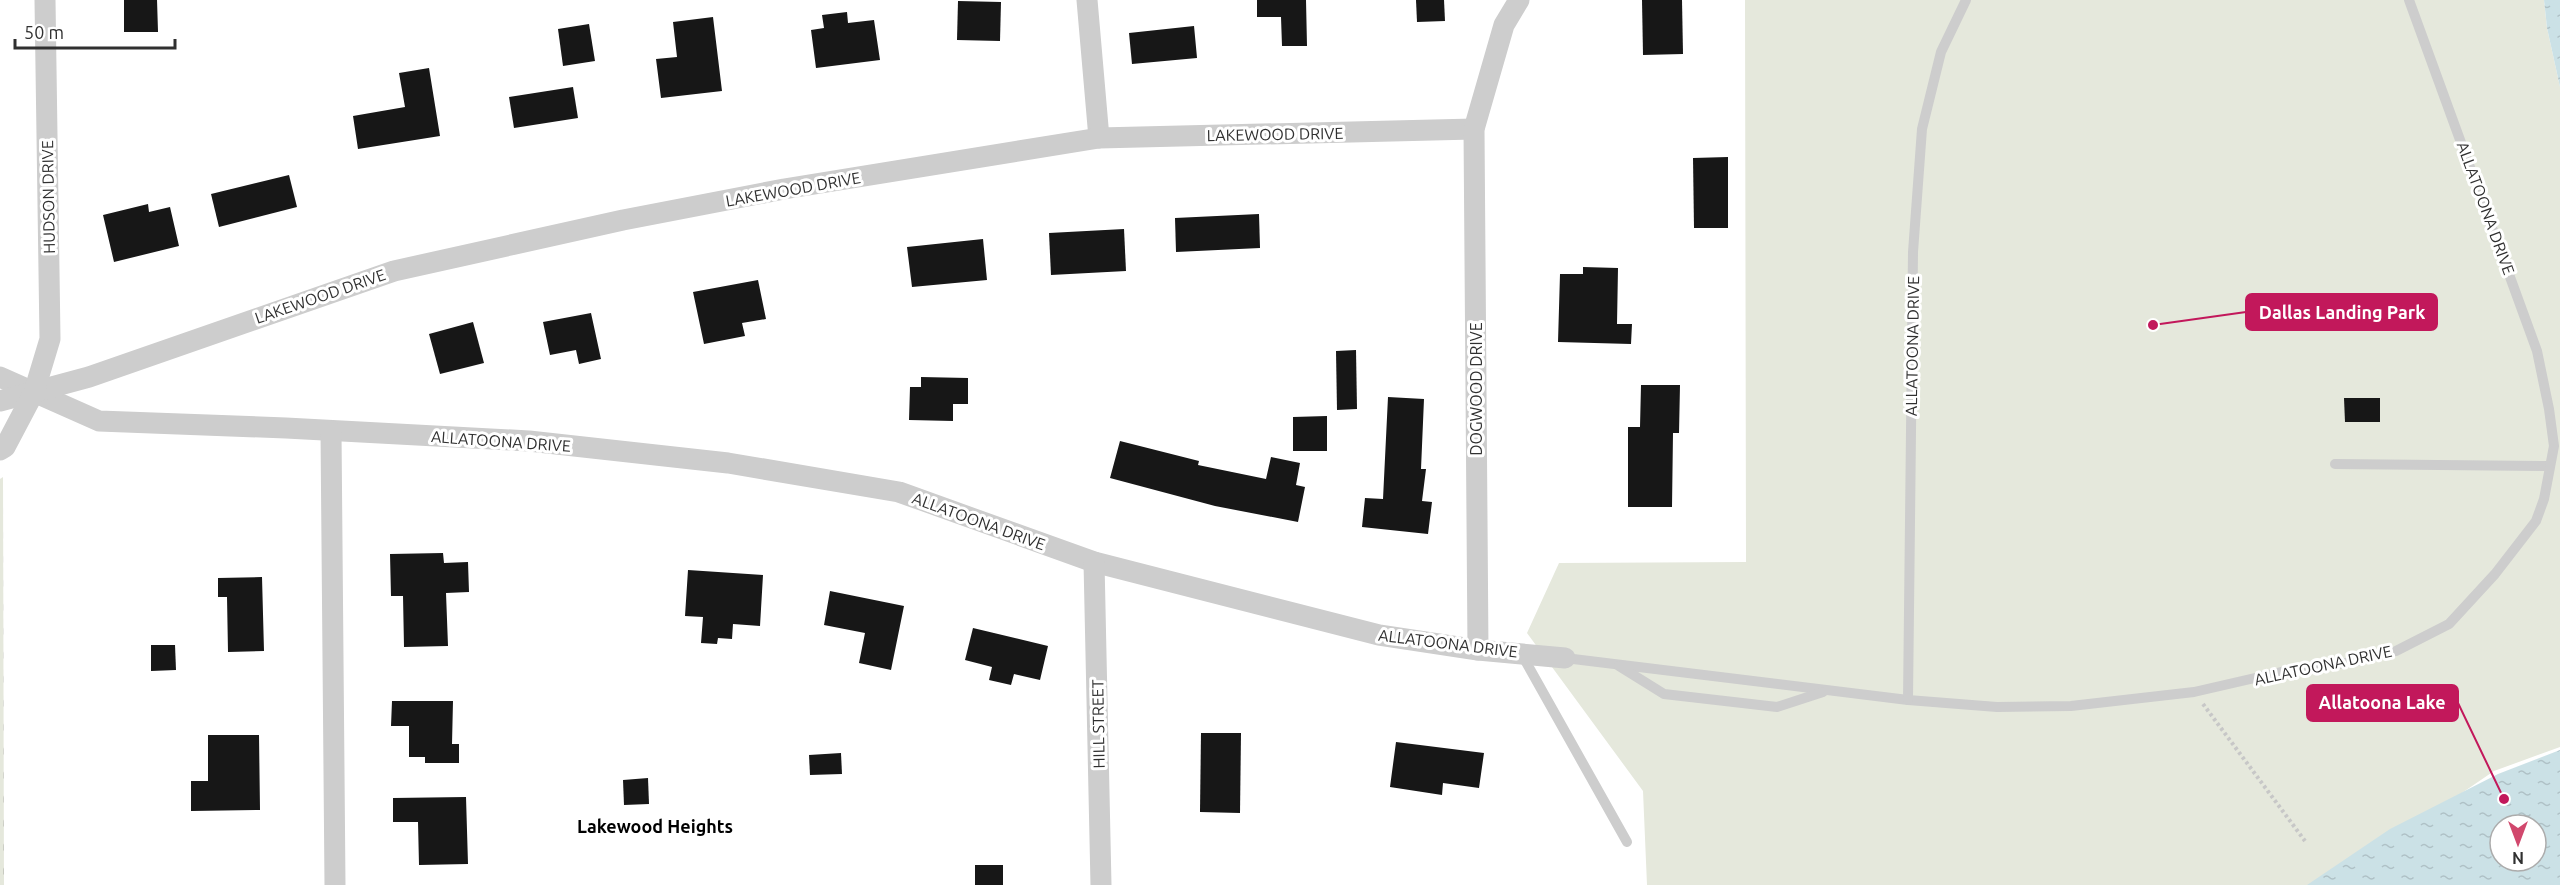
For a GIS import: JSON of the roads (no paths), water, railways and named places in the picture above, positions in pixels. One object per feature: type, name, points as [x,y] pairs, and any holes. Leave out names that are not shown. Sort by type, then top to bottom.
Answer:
[{"type":"street","name":"HUDSON DRIVE","points":[[0,450],[5,447],[34,392],[50,339],[45,0]]},
{"type":"street","points":[[1087,0],[1099,138]]},
{"type":"street","points":[[1474,129],[1504,25],[1519,0]]},
{"type":"street","name":"LAKEWOOD DRIVE","points":[[0,400],[89,377],[394,271],[623,220],[772,191],[1099,138],[1474,129]]},
{"type":"street","name":"DOGWOOD DRIVE","points":[[1474,129],[1478,650]]},
{"type":"street","name":"ALLATOONA DRIVE","points":[[0,377],[99,421],[529,441],[728,463],[899,492],[1094,562],[1379,635],[1478,650],[1520,652],[1565,658]]},
{"type":"street","points":[[330,431],[335,885]]},
{"type":"street","name":"HILL STREET","points":[[1094,562],[1101,885]]},
{"type":"lane","name":"ALLATOONA DRIVE","points":[[1908,700],[1913,252],[1922,129],[1941,52],[1966,0]]},
{"type":"lane","name":"ALLATOONA DRIVE","points":[[1565,658],[1616,664],[1664,694],[1777,707],[1828,690],[1908,700],[1997,707],[2071,706],[2227,687],[2281,672],[2353,662],[2396,651],[2449,624],[2495,574],[2536,521],[2544,499],[2554,446],[2537,351],[2409,0]]},
{"type":"lane","points":[[2336,464],[2550,466]]},
{"type":"lane","points":[[1520,652],[1627,842]]},
{"type":"lane","points":[[1616,664],[1828,690]]},
{"type":"water","points":[[2544,0],[2560,0],[2560,87],[2547,28]]},
{"type":"water","points":[[2560,750],[2560,885],[2307,885],[2390,829],[2498,774]]},
{"type":"place","name":"Dallas Landing Park","points":[[2153,325]]},
{"type":"place","name":"Allatoona Lake","points":[[2504,799]]},
{"type":"district","name":"Lakewood Heights","points":[[655,827]]}]
